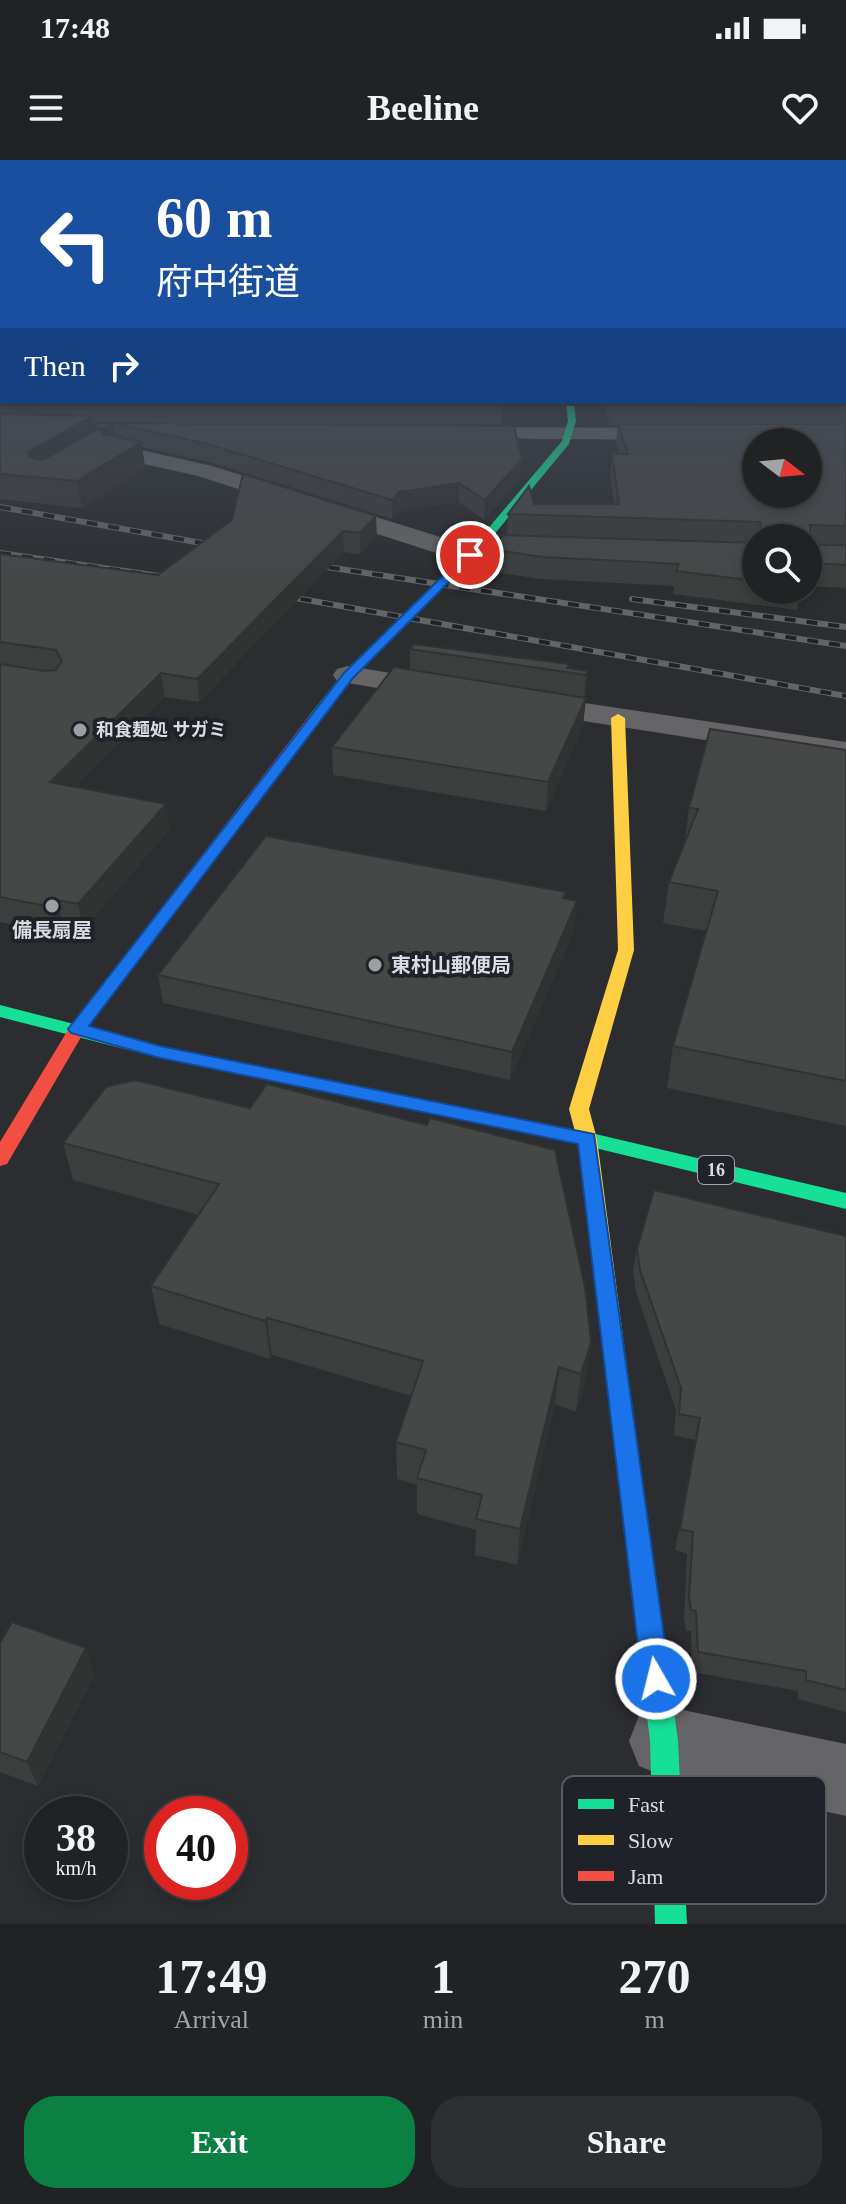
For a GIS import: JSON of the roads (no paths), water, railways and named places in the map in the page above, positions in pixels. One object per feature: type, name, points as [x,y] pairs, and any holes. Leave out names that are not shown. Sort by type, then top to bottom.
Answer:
[{"type":"street","points":[[0,1159],[77,1029],[348,675],[475,550],[571,432],[571,422]]},
{"type":"street","points":[[128,433],[67,436],[204,471],[475,550],[507,547]]},
{"type":"street","points":[[437,433],[702,434]]},
{"type":"street","points":[[348,675],[846,752]]},
{"type":"street","points":[[618,718],[626,950],[579,1109],[587,1139],[664,1741],[665,1776]]},
{"type":"street","name":"16","points":[[0,1011],[160,1052],[587,1139],[846,1201]]},
{"type":"street","points":[[664,1741],[846,1780]]},
{"type":"street","points":[[670,1904],[671,1924]]},
{"type":"railway","points":[[0,507],[224,547]]},
{"type":"railway","points":[[0,553],[180,579]]},
{"type":"railway","points":[[307,564],[846,646]]},
{"type":"railway","points":[[279,595],[846,696]]},
{"type":"railway","points":[[632,599],[846,627]]},
{"type":"place","name":"和食麺処 サガミ","points":[[80,730]]},
{"type":"place","name":"備長扇屋","points":[[52,906]]},
{"type":"place","name":"東村山郵便局","points":[[375,965]]}]
